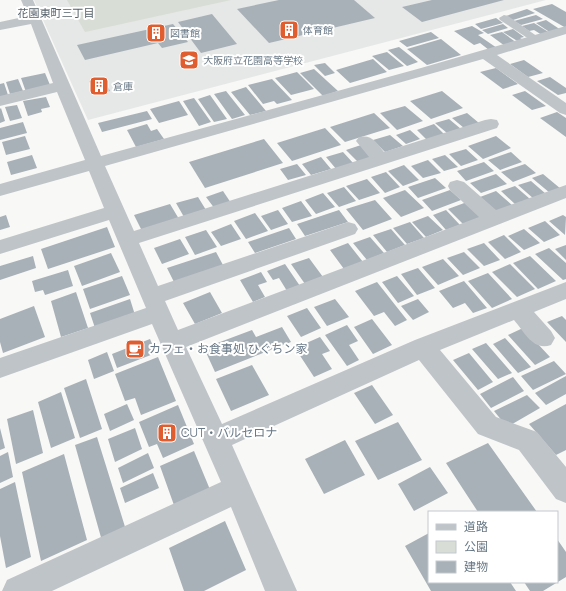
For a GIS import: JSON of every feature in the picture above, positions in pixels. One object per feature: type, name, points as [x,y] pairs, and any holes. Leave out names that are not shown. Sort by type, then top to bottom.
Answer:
[{"type":"street","points":[[27,0],[127,240],[216,439],[281,591]]},
{"type":"street","points":[[0,26],[36,19]]},
{"type":"street","points":[[0,190],[486,54],[566,30]]},
{"type":"street","points":[[486,54],[566,110]]},
{"type":"street","points":[[0,101],[62,86]]},
{"type":"street","points":[[127,240],[491,124]]},
{"type":"street","points":[[365,141],[381,159]]},
{"type":"street","points":[[457,186],[492,218]]},
{"type":"street","points":[[173,342],[492,218],[566,191]]},
{"type":"street","points":[[0,247],[115,211]]},
{"type":"street","points":[[0,368],[155,304],[348,229]]},
{"type":"street","points":[[216,439],[423,347],[566,290]]},
{"type":"street","points":[[518,310],[543,338]]},
{"type":"street","points":[[423,347],[487,426],[528,441],[566,490]]},
{"type":"street","points":[[18,591],[238,490]]},
{"type":"lane","points":[[504,18],[536,39]]},
{"type":"shaded area","name":"大阪府立花園高等学校","points":[[34,0],[546,0],[88,120]]},
{"type":"green space","points":[[67,0],[231,0],[85,32]]},
{"type":"building","name":"体育館","points":[[279,0],[354,0],[375,18],[269,43],[237,9]]},
{"type":"building","points":[[432,0],[504,0],[422,22],[402,7]]},
{"type":"building","points":[[552,4],[566,12],[566,28],[533,9]]},
{"type":"building","points":[[527,9],[535,13],[513,20],[506,16]]},
{"type":"building","points":[[212,14],[237,44],[201,53],[178,22]]},
{"type":"building","points":[[536,15],[543,19],[521,25],[514,21]]},
{"type":"building","points":[[496,18],[503,23],[481,29],[475,24]]},
{"type":"building","points":[[546,20],[561,30],[551,33],[536,23]]},
{"type":"building","points":[[534,23],[550,33],[542,35],[534,30],[529,31],[522,26]]},
{"type":"building","name":"図書館","points":[[173,24],[188,42],[162,48],[158,43],[85,60],[77,45]]},
{"type":"building","points":[[503,24],[508,28],[488,34],[482,30]]},
{"type":"building","points":[[472,26],[484,33],[478,35],[497,48],[489,50],[480,43],[474,45],[454,31]]},
{"type":"building","points":[[513,29],[524,37],[520,38],[524,40],[519,42],[503,32]]},
{"type":"building","points":[[431,32],[439,38],[407,47],[399,41]]},
{"type":"building","points":[[502,32],[517,43],[505,46],[490,35]]},
{"type":"building","points":[[441,39],[461,55],[427,65],[407,49]]},
{"type":"building","points":[[399,47],[418,62],[407,66],[388,50]]},
{"type":"building","points":[[387,52],[404,66],[389,70],[372,56]]},
{"type":"building","points":[[373,59],[387,72],[350,83],[336,70]]},
{"type":"building","points":[[524,60],[543,73],[528,77],[510,64]]},
{"type":"building","points":[[325,63],[335,73],[325,76],[314,65]]},
{"type":"building","points":[[496,68],[518,84],[503,89],[480,72]]},
{"type":"building","points":[[314,69],[338,91],[323,96],[300,73]]},
{"type":"building","points":[[297,72],[314,89],[291,95],[275,78]]},
{"type":"building","points":[[45,73],[50,85],[26,92],[21,78]]},
{"type":"building","name":"倉庫","points":[[103,77],[110,91],[96,95],[89,81]]},
{"type":"building","points":[[550,77],[566,88],[566,93],[558,95],[537,81]]},
{"type":"building","points":[[18,79],[23,91],[10,94],[6,82]]},
{"type":"building","points":[[272,79],[292,100],[277,104],[274,101],[263,104],[248,85]]},
{"type":"building","points":[[4,83],[8,95],[0,97],[0,84]]},
{"type":"building","points":[[246,87],[266,111],[250,115],[231,92]]},
{"type":"building","points":[[226,91],[245,115],[232,119],[214,94]]},
{"type":"building","points":[[442,91],[463,108],[431,119],[410,101]]},
{"type":"building","points":[[525,91],[546,106],[532,110],[512,95]]},
{"type":"building","points":[[210,95],[227,119],[214,122],[198,99]]},
{"type":"building","points":[[46,97],[50,107],[41,109],[42,112],[28,116],[23,101]]},
{"type":"building","points":[[194,98],[211,122],[199,126],[183,101]]},
{"type":"building","points":[[179,101],[188,115],[159,123],[150,109]]},
{"type":"building","points":[[17,105],[22,118],[10,121],[5,107]]},
{"type":"building","points":[[405,106],[423,121],[397,130],[380,113]]},
{"type":"building","points":[[1,108],[5,121],[0,123],[0,109]]},
{"type":"building","points":[[147,111],[152,119],[102,132],[98,123]]},
{"type":"building","points":[[557,112],[566,118],[566,137],[540,118]]},
{"type":"building","points":[[374,113],[390,128],[345,142],[330,127]]},
{"type":"building","points":[[467,113],[479,123],[464,128],[452,118]]},
{"type":"building","points":[[449,119],[461,129],[447,133],[435,123]]},
{"type":"building","points":[[23,122],[27,133],[0,140],[0,128]]},
{"type":"building","points":[[147,124],[151,131],[157,129],[164,139],[136,147],[127,130]]},
{"type":"building","points":[[434,124],[445,135],[428,141],[417,130]]},
{"type":"building","points":[[325,128],[341,145],[292,161],[277,143]]},
{"type":"building","points":[[410,130],[420,139],[406,144],[396,135]]},
{"type":"building","points":[[390,135],[403,146],[385,152],[373,140]]},
{"type":"building","points":[[25,136],[30,149],[6,155],[2,142]]},
{"type":"building","points":[[496,136],[511,148],[483,159],[468,146]]},
{"type":"building","points":[[264,139],[283,163],[205,188],[189,162]]},
{"type":"building","points":[[361,145],[372,157],[358,162],[346,150]]},
{"type":"building","points":[[466,149],[478,160],[461,166],[449,154]]},
{"type":"building","points":[[343,152],[354,164],[337,170],[326,157]]},
{"type":"building","points":[[511,152],[522,162],[500,170],[488,160]]},
{"type":"building","points":[[32,155],[37,168],[11,175],[7,162]]},
{"type":"building","points":[[445,155],[458,167],[444,171],[432,159]]},
{"type":"building","points":[[321,157],[331,169],[311,175],[302,164]]},
{"type":"building","points":[[428,160],[441,173],[423,178],[411,166]]},
{"type":"building","points":[[484,162],[494,171],[466,181],[457,171]]},
{"type":"building","points":[[297,164],[306,175],[288,180],[280,169]]},
{"type":"building","points":[[525,164],[536,173],[513,182],[501,172]]},
{"type":"building","points":[[404,165],[419,180],[403,186],[388,171]]},
{"type":"building","points":[[386,172],[400,187],[385,193],[371,177]]},
{"type":"building","points":[[496,174],[507,184],[481,193],[470,183]]},
{"type":"building","points":[[543,174],[561,189],[550,193],[532,178]]},
{"type":"building","points":[[435,178],[446,188],[418,198],[408,187]]},
{"type":"building","points":[[367,179],[380,193],[359,200],[346,186]]},
{"type":"building","points":[[531,181],[546,194],[534,199],[518,185]]},
{"type":"building","points":[[515,186],[530,199],[516,205],[501,191]]},
{"type":"building","points":[[344,187],[356,201],[339,207],[327,193]]},
{"type":"building","points":[[405,190],[424,208],[401,217],[383,198]]},
{"type":"building","points":[[450,190],[461,200],[432,211],[422,200]]},
{"type":"building","points":[[223,191],[231,203],[215,209],[206,197]]},
{"type":"building","points":[[496,191],[513,206],[496,213],[480,197]]},
{"type":"building","points":[[323,193],[335,207],[316,214],[305,200]]},
{"type":"building","points":[[198,197],[206,210],[184,217],[176,203]]},
{"type":"building","points":[[375,200],[392,219],[363,230],[346,209]]},
{"type":"building","points":[[301,201],[312,216],[292,222],[282,208]]},
{"type":"building","points":[[467,202],[482,218],[464,225],[448,209]]},
{"type":"building","points":[[170,204],[179,219],[142,231],[134,215]]},
{"type":"building","points":[[278,210],[288,224],[271,230],[261,216]]},
{"type":"building","points":[[339,210],[348,222],[305,236],[297,224]]},
{"type":"building","points":[[446,210],[460,225],[446,230],[433,215]]},
{"type":"building","points":[[255,213],[268,231],[246,239],[234,221]]},
{"type":"building","points":[[6,215],[10,227],[0,230],[0,217]]},
{"type":"building","points":[[563,215],[566,217],[565,235],[549,221]]},
{"type":"building","points":[[428,216],[443,230],[426,237],[412,222]]},
{"type":"building","points":[[545,221],[560,235],[544,242],[528,228]]},
{"type":"building","points":[[410,222],[424,238],[407,244],[393,228]]},
{"type":"building","points":[[231,224],[241,239],[221,246],[211,232]]},
{"type":"building","points":[[107,227],[115,247],[48,269],[41,249]]},
{"type":"building","points":[[289,228],[296,239],[255,253],[248,242]]},
{"type":"building","points":[[391,229],[405,245],[387,252],[373,235]]},
{"type":"building","points":[[524,229],[540,243],[524,250],[508,236]]},
{"type":"building","points":[[206,230],[217,247],[195,255],[185,237]]},
{"type":"building","points":[[504,235],[521,252],[505,259],[488,242]]},
{"type":"building","points":[[370,237],[384,253],[367,260],[353,243]]},
{"type":"building","points":[[180,239],[189,254],[162,264],[154,248]]},
{"type":"building","points":[[348,243],[363,262],[344,269],[330,250]]},
{"type":"building","points":[[484,243],[500,260],[484,266],[467,249]]},
{"type":"building","points":[[566,245],[566,260],[555,249]]},
{"type":"building","points":[[549,248],[566,263],[566,279],[563,280],[535,254]]},
{"type":"building","points":[[216,252],[223,265],[174,282],[167,268]]},
{"type":"building","points":[[464,252],[480,268],[463,275],[447,258]]},
{"type":"building","points":[[111,253],[120,272],[82,286],[74,266]]},
{"type":"building","points":[[33,256],[36,268],[0,280],[0,266]]},
{"type":"building","points":[[530,256],[556,281],[538,289],[513,263]]},
{"type":"building","points":[[309,258],[323,277],[305,284],[291,264]]},
{"type":"building","points":[[443,259],[459,276],[438,285],[422,267]]},
{"type":"building","points":[[285,264],[300,286],[287,291],[279,278],[273,280],[267,271]]},
{"type":"building","points":[[510,264],[535,289],[517,297],[492,272]]},
{"type":"building","points":[[418,268],[435,288],[417,295],[401,274]]},
{"type":"building","points":[[68,270],[73,286],[45,295],[43,290],[35,292],[32,281]]},
{"type":"building","points":[[261,272],[267,282],[258,285],[265,297],[253,302],[240,280]]},
{"type":"building","points":[[488,273],[512,299],[492,308],[468,281]]},
{"type":"building","points":[[122,276],[130,295],[90,309],[83,289]]},
{"type":"building","points":[[397,276],[414,296],[398,303],[382,282]]},
{"type":"building","points":[[464,281],[487,308],[473,313],[465,303],[453,308],[439,291]]},
{"type":"building","points":[[377,282],[407,320],[395,326],[384,312],[374,316],[355,291]]},
{"type":"building","points":[[76,292],[88,328],[61,337],[51,301]]},
{"type":"building","points":[[210,292],[222,313],[195,324],[183,303]]},
{"type":"building","points":[[130,299],[135,315],[95,328],[90,313]]},
{"type":"building","points":[[335,299],[349,317],[327,326],[314,307]]},
{"type":"building","points":[[418,299],[429,312],[413,320],[401,306]]},
{"type":"building","points":[[34,306],[45,337],[3,353],[0,342],[0,319]]},
{"type":"building","points":[[307,308],[321,328],[301,337],[287,316]]},
{"type":"building","points":[[562,316],[566,320],[566,342],[547,322]]},
{"type":"building","points":[[372,319],[392,345],[373,354],[354,327]]},
{"type":"building","points":[[347,325],[358,341],[349,345],[359,360],[347,366],[325,335]]},
{"type":"building","points":[[282,327],[291,342],[215,372],[204,348],[252,330],[256,337]]},
{"type":"building","points":[[523,328],[550,357],[535,365],[508,335]]},
{"type":"building","points":[[320,337],[330,351],[322,354],[332,369],[314,377],[295,348]]},
{"type":"building","points":[[505,338],[531,367],[518,373],[493,344]]},
{"type":"building","points":[[150,339],[156,353],[117,368],[112,354]]},
{"type":"building","points":[[486,343],[512,373],[498,379],[472,349]]},
{"type":"building","points":[[107,352],[114,371],[94,379],[88,360]]},
{"type":"building","points":[[469,353],[493,382],[478,390],[453,360]]},
{"type":"building","points":[[158,357],[176,401],[141,415],[135,398],[125,401],[115,374]]},
{"type":"building","points":[[554,361],[566,374],[533,390],[521,376]]},
{"type":"building","points":[[252,365],[269,395],[231,411],[216,379]]},
{"type":"building","points":[[566,376],[566,394],[546,405],[535,393]]},
{"type":"building","points":[[513,377],[524,391],[491,408],[480,394]]},
{"type":"building","points":[[86,379],[102,429],[80,438],[64,388]]},
{"type":"building","points":[[372,385],[393,415],[375,424],[354,393]]},
{"type":"building","points":[[61,392],[75,438],[51,448],[38,402]]},
{"type":"building","points":[[527,395],[540,408],[507,427],[494,411]]},
{"type":"building","points":[[127,404],[134,420],[110,431],[104,414]]},
{"type":"building","points":[[566,404],[566,450],[556,455],[529,424]]},
{"type":"building","name":"CUT・バルセロナ","points":[[178,405],[194,444],[163,458],[157,444],[149,447],[139,422]]},
{"type":"building","points":[[33,410],[43,453],[16,464],[7,419]]},
{"type":"building","points":[[398,422],[422,460],[378,480],[355,441]]},
{"type":"building","points":[[0,428],[5,448],[0,450]]},
{"type":"building","points":[[135,428],[142,449],[115,462],[108,439]]},
{"type":"building","points":[[97,437],[126,530],[102,541],[75,445]]},
{"type":"building","points":[[345,440],[365,475],[324,494],[305,459]]},
{"type":"building","points":[[488,443],[536,511],[477,511],[446,463]]},
{"type":"building","points":[[194,451],[211,492],[175,508],[160,466]]},
{"type":"building","points":[[8,452],[13,477],[0,483],[0,456]]},
{"type":"building","points":[[148,453],[154,468],[123,483],[118,468]]},
{"type":"building","points":[[64,454],[87,540],[41,561],[22,472]]},
{"type":"building","points":[[430,467],[448,493],[414,511],[398,484]]},
{"type":"building","points":[[153,473],[159,488],[125,503],[120,488]]},
{"type":"building","points":[[15,482],[31,557],[6,568],[0,536],[0,489]]},
{"type":"building","points":[[225,521],[246,570],[204,591],[184,591],[169,548]]},
{"type":"building","points":[[428,534],[428,583],[511,583],[516,591],[431,591],[405,546]]},
{"type":"building","points":[[558,540],[566,552],[566,577],[558,582]]},
{"type":"building","points":[[525,583],[556,583],[543,591],[530,591]]},
{"type":"place","name":"体育館","points":[[289,30]]},
{"type":"place","name":"図書館","points":[[156,33]]},
{"type":"place","name":"大阪府立花園高等学校","points":[[189,60]]},
{"type":"place","name":"倉庫","points":[[99,86]]},
{"type":"place","name":"カフェ・お食事処 ひぐちン家","points":[[135,349]]},
{"type":"place","name":"CUT・バルセロナ","points":[[167,433]]},
{"type":"district","name":"花園東町三丁目","points":[[56,13]]}]
